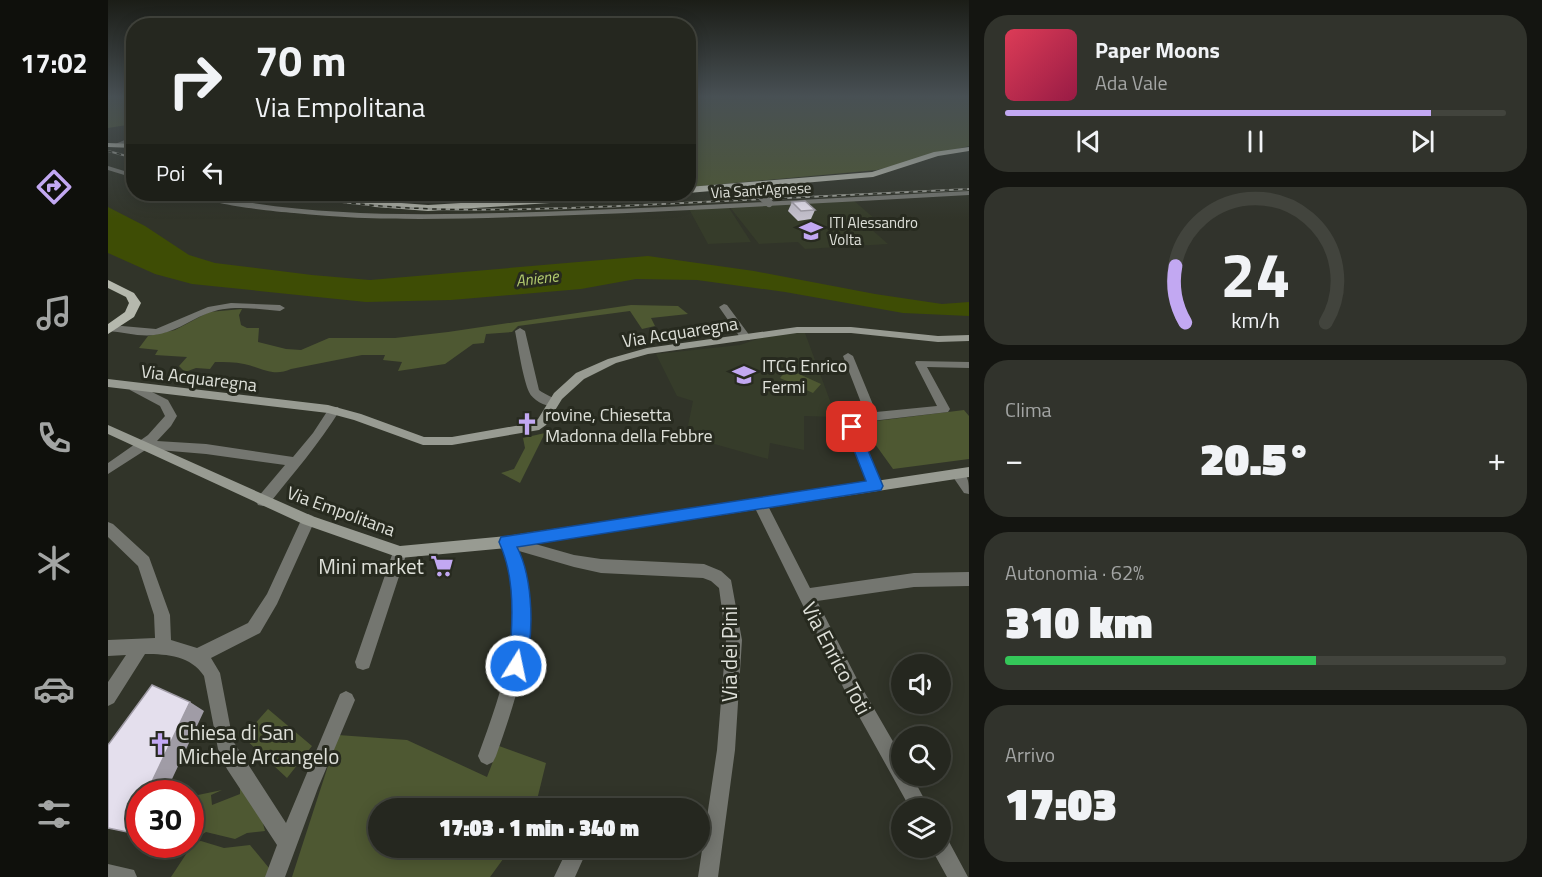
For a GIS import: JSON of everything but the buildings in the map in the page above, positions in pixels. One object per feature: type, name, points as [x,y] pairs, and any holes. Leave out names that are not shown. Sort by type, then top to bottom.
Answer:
[{"type":"main road","points":[[696,189],[878,173],[937,154],[969,149]]},
{"type":"main road","points":[[363,201],[375,204],[435,208],[538,201]]},
{"type":"main road","points":[[108,283],[130,295],[135,301],[132,312],[114,327]]},
{"type":"main road","name":"Via Acquaregna","points":[[108,383],[334,410],[415,439],[448,441],[532,429],[542,422],[553,403],[580,376],[612,360],[668,347],[807,330],[851,330],[949,339],[969,338]]},
{"type":"main road","name":"Via Empolitana","points":[[108,429],[308,520],[400,552],[507,542],[963,473]]},
{"type":"street","points":[[108,168],[126,174]]},
{"type":"street","points":[[747,184],[769,203]]},
{"type":"street","name":"Via Sant'Agnese","points":[[232,201],[278,210],[356,215],[470,216],[969,193]]},
{"type":"street","points":[[114,327],[148,333],[170,329],[214,308],[241,305],[280,308]]},
{"type":"street","points":[[724,307],[746,338]]},
{"type":"street","points":[[520,331],[534,392],[542,399],[553,403]]},
{"type":"street","points":[[848,356],[872,416]]},
{"type":"street","points":[[876,486],[852,422],[857,418],[944,409],[920,363],[969,365]]},
{"type":"street","points":[[108,468],[143,444],[168,422],[171,412],[161,400],[134,387]]},
{"type":"street","points":[[263,501],[321,431],[334,410]]},
{"type":"street","points":[[143,444],[206,449],[296,462]]},
{"type":"street","points":[[963,473],[969,489]]},
{"type":"street","name":"Via Enrico Toti","points":[[760,504],[852,687],[914,798]]},
{"type":"street","points":[[198,656],[241,636],[254,627],[272,599],[308,520]]},
{"type":"street","points":[[108,528],[144,562],[162,615],[163,646]]},
{"type":"street","points":[[487,756],[506,701],[520,648],[522,611],[518,576],[516,561],[507,542]]},
{"type":"street","name":"Via dei Pini","points":[[507,542],[574,561],[601,566],[704,571],[716,576],[726,585],[733,634],[732,684],[726,750],[708,877]]},
{"type":"street","points":[[363,662],[400,552]]},
{"type":"street","points":[[805,596],[915,580],[969,579]]},
{"type":"street","points":[[108,698],[141,646]]},
{"type":"street","points":[[108,648],[163,646],[198,656],[207,663],[212,673],[220,729],[230,755],[288,843]]},
{"type":"street","points":[[275,877],[346,700]]},
{"type":"street","points":[[564,877],[574,858]]},
{"type":"street","points":[[947,858],[958,877]]},
{"type":"street","points":[[108,874],[127,877]]},
{"type":"shaded area","points":[[696,137],[969,137],[969,146],[877,170],[696,186]]},
{"type":"shaded area","name":"ITI Alessandro Volta","points":[[852,199],[875,219],[862,221],[888,244],[805,249],[798,242],[759,244],[729,206]]},
{"type":"shaded area","points":[[729,208],[751,242],[708,244],[689,209]]},
{"type":"shaded area","points":[[631,305],[678,306],[688,314],[651,318],[655,326],[642,329],[630,311],[518,326],[512,332],[486,334],[484,343],[473,344],[445,364],[398,371],[402,362],[383,360],[385,355],[362,355],[279,372],[241,363],[215,362],[210,369],[196,368],[185,372],[179,366],[187,357],[155,355],[158,350],[139,348],[148,336],[175,330],[209,312],[242,309],[239,315],[241,325],[247,328],[259,328],[258,342],[301,350],[329,338],[395,338]]},
{"type":"shaded area","name":"ITCG Enrico Fermi","points":[[805,333],[836,417],[804,416],[804,450],[770,443],[768,459],[686,436],[693,401],[677,396],[656,354],[740,345],[763,337]]},
{"type":"shaded area","points":[[788,369],[821,384],[813,393],[780,378]]},
{"type":"shaded area","points":[[964,410],[969,416],[969,459],[893,469],[860,423]]},
{"type":"shaded area","points":[[545,433],[520,483],[501,473],[514,469],[525,448],[523,438]]},
{"type":"shaded area","points":[[268,709],[312,746],[287,778],[243,737]]},
{"type":"shaded area","points":[[338,735],[407,740],[487,777],[499,746],[546,763],[537,798],[368,798],[368,858],[504,858],[490,877],[292,877]]},
{"type":"shaded area","points":[[240,785],[260,812],[265,831],[247,833],[235,839],[204,833],[204,794],[222,790],[211,795],[212,805],[240,794]]},
{"type":"shaded area","points":[[204,842],[224,848],[250,845],[269,868],[266,877],[171,877],[183,858],[204,858]]},
{"type":"water","name":"Aniene","points":[[108,207],[145,226],[189,255],[215,263],[370,280],[648,256],[754,271],[942,304],[969,302],[969,316],[903,313],[785,292],[697,280],[636,279],[581,289],[451,300],[366,302],[192,284],[155,274],[108,253]]},
{"type":"railway","points":[[108,151],[126,156]]},
{"type":"railway","points":[[333,201],[377,206],[509,210],[969,189]]},
{"type":"place","name":"ITI Alessandro Volta","points":[[811,231]]},
{"type":"place","name":"ITCG Enrico Fermi","points":[[744,375]]},
{"type":"place","name":"rovine, Chiesetta Madonna della Febbre","points":[[527,424]]},
{"type":"place","name":"Mini market","points":[[442,566]]},
{"type":"place","name":"Chiesa di San Michele Arcangelo","points":[[160,744]]},
{"type":"route","points":[[516,666],[520,648],[522,611],[516,561],[507,542],[876,486],[852,427]]}]
